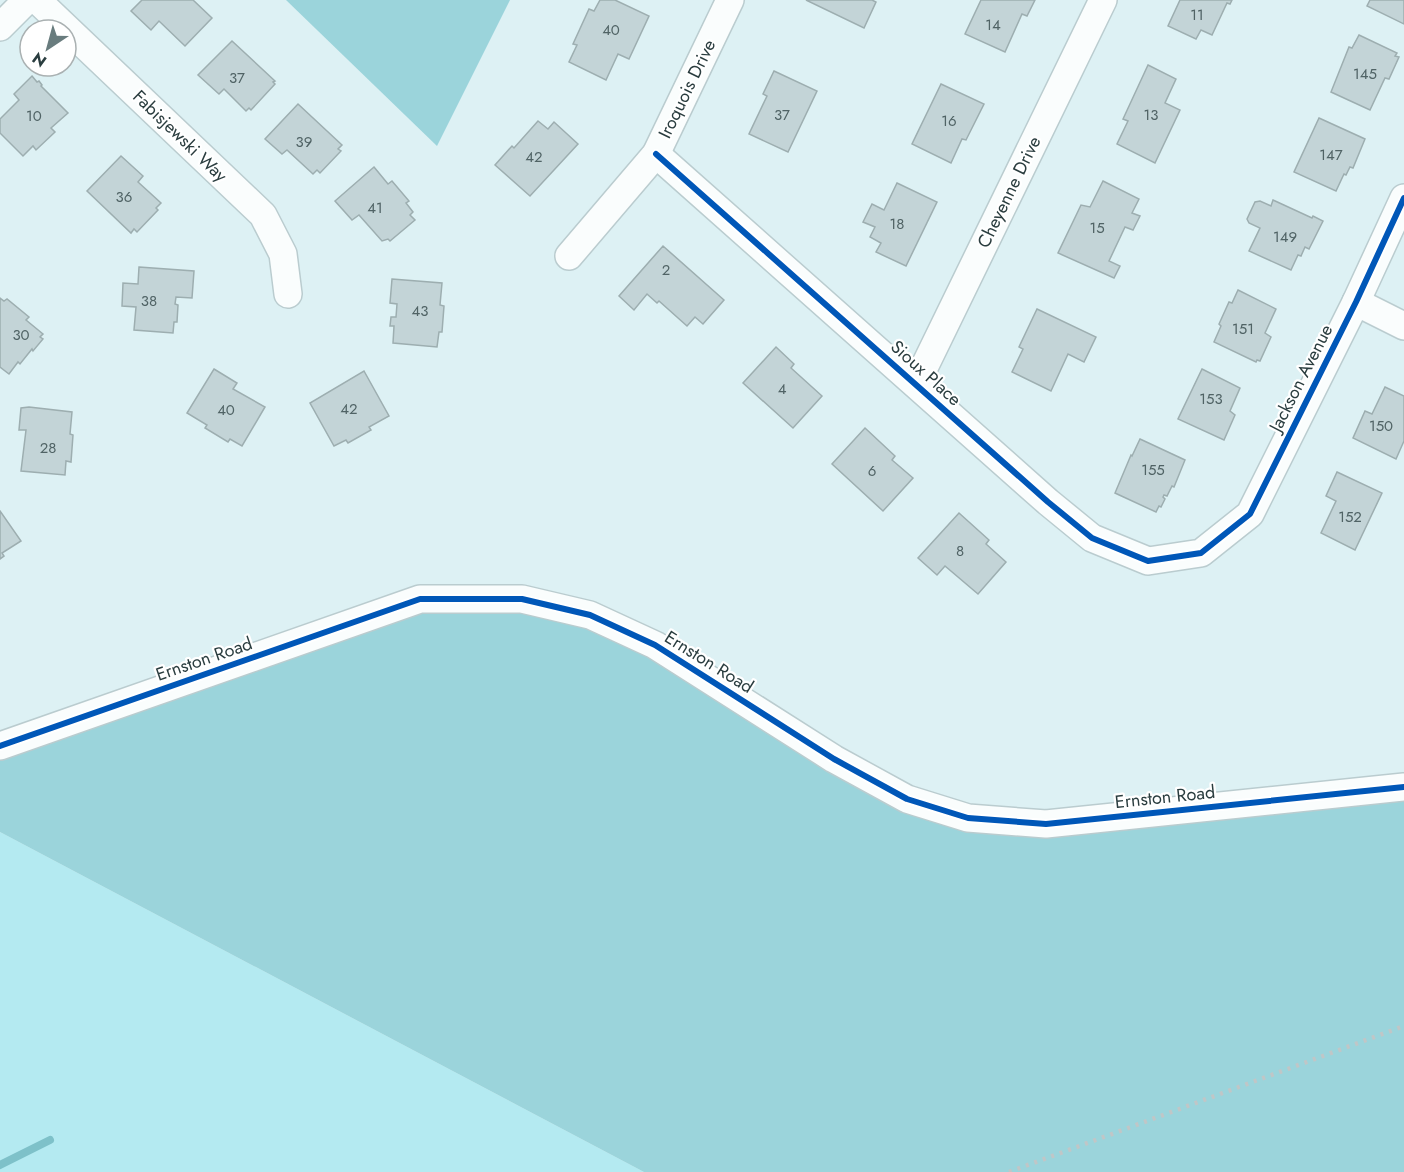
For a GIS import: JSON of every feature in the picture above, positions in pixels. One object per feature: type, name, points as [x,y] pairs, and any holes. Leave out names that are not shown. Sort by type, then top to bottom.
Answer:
[{"type":"street","points":[[0,27],[27,0]]},
{"type":"street","name":"Fabisjewski Way","points":[[37,0],[263,215],[283,254],[288,294]]},
{"type":"street","name":"Iroquois Drive","points":[[569,256],[656,154],[730,0]]},
{"type":"street","name":"Cheyenne Drive","points":[[916,384],[1102,0]]},
{"type":"street","name":"Sioux Place","points":[[656,154],[1048,502],[1092,538],[1148,561],[1201,553]]},
{"type":"street","name":"Jackson Avenue","points":[[1201,553],[1250,514],[1356,302],[1404,198]]},
{"type":"street","points":[[1356,302],[1404,326]]},
{"type":"street","name":"Ernston Road","points":[[0,746],[420,599],[522,599],[590,615],[655,645],[834,759],[907,799],[968,818],[1046,824],[1404,787]]},
{"type":"shaded area","points":[[286,0],[510,0],[437,146]]},
{"type":"shaded area","points":[[420,599],[590,615],[968,818],[1404,787],[1404,1172],[644,1172],[0,832],[0,746]]},
{"type":"shaded area","points":[[0,832],[644,1172],[0,1172]]},
{"type":"building","points":[[142,0],[193,0],[212,18],[185,46],[159,21],[151,30],[131,11]]},
{"type":"building","points":[[600,0],[615,0],[649,16],[629,59],[618,54],[606,80],[569,62],[577,45],[573,44],[589,9],[594,11]]},
{"type":"building","points":[[806,0],[872,0],[876,2],[864,28]]},
{"type":"building","points":[[981,0],[1035,0],[1027,16],[1022,14],[1005,52],[965,34]]},
{"type":"building","points":[[1180,0],[1232,0],[1230,4],[1227,3],[1212,35],[1201,30],[1196,39],[1168,26]]},
{"type":"building","points":[[1370,0],[1404,0],[1404,24],[1367,6]]},
{"type":"building","points":[[1359,35],[1397,53],[1395,56],[1399,57],[1389,79],[1385,78],[1370,110],[1331,92],[1349,47],[1352,48]]},
{"type":"building","points":[[232,41],[275,81],[273,82],[275,84],[251,110],[249,108],[246,111],[224,89],[219,94],[198,75]]},
{"type":"building","points":[[1148,65],[1176,79],[1165,103],[1180,110],[1155,163],[1117,144],[1128,121],[1123,119]]},
{"type":"building","points":[[774,71],[817,91],[788,152],[749,134],[767,96],[763,94]]},
{"type":"building","points":[[30,78],[34,78],[68,113],[51,128],[55,132],[36,150],[33,146],[23,156],[0,133],[0,119],[19,100],[14,94]]},
{"type":"building","points":[[941,84],[984,104],[966,140],[962,139],[951,163],[912,144]]},
{"type":"building","points":[[298,104],[342,145],[338,149],[341,151],[320,173],[317,170],[313,174],[287,150],[282,154],[265,139]]},
{"type":"building","points":[[1319,118],[1365,139],[1353,168],[1350,167],[1346,175],[1344,174],[1336,191],[1294,172]]},
{"type":"building","points":[[538,121],[548,129],[554,122],[578,144],[530,196],[495,165]]},
{"type":"building","points":[[121,156],[143,176],[138,182],[161,203],[156,208],[158,210],[137,232],[134,229],[131,233],[87,191]]},
{"type":"building","points":[[374,167],[388,184],[392,181],[409,201],[406,203],[413,212],[410,215],[415,220],[390,241],[388,239],[382,241],[359,215],[352,220],[335,201]]},
{"type":"building","points":[[1103,181],[1139,199],[1132,213],[1140,216],[1133,230],[1125,227],[1109,261],[1120,266],[1114,278],[1058,253],[1081,205],[1090,207]]},
{"type":"building","points":[[897,183],[937,202],[906,266],[876,252],[881,243],[870,237],[875,227],[863,222],[872,204],[884,210]]},
{"type":"building","points":[[1273,200],[1323,221],[1309,249],[1305,247],[1301,256],[1298,255],[1291,270],[1249,251],[1260,228],[1249,223],[1247,219],[1255,202],[1260,201],[1271,206]]},
{"type":"building","points":[[663,246],[724,300],[703,324],[695,317],[687,326],[659,301],[657,303],[647,294],[634,310],[619,296]]},
{"type":"building","points":[[139,267],[194,271],[192,298],[176,297],[177,322],[174,322],[173,333],[134,330],[136,307],[122,306],[123,283],[138,284]]},
{"type":"building","points":[[392,279],[442,283],[440,305],[444,306],[442,332],[439,332],[437,347],[393,343],[394,326],[390,326],[391,317],[396,317],[397,304],[390,303]]},
{"type":"building","points":[[1238,290],[1276,309],[1265,333],[1271,337],[1260,361],[1256,362],[1214,342],[1229,302],[1232,303]]},
{"type":"building","points":[[0,298],[4,301],[7,299],[29,317],[26,320],[43,334],[40,337],[43,339],[33,351],[32,349],[20,364],[18,362],[9,374],[0,367]]},
{"type":"building","points":[[1037,309],[1096,337],[1084,362],[1068,354],[1051,391],[1012,372],[1023,349],[1019,347]]},
{"type":"building","points":[[776,347],[794,364],[791,368],[822,396],[793,428],[743,383]]},
{"type":"building","points":[[214,369],[237,383],[233,389],[265,407],[242,446],[230,439],[228,442],[205,428],[207,425],[187,413]]},
{"type":"building","points":[[1202,369],[1240,388],[1230,411],[1235,415],[1224,440],[1178,419]]},
{"type":"building","points":[[364,371],[389,416],[369,427],[371,430],[348,443],[346,440],[334,446],[310,403]]},
{"type":"building","points":[[1385,387],[1404,396],[1404,441],[1396,459],[1353,438],[1365,411],[1372,414]]},
{"type":"building","points":[[21,408],[72,412],[71,462],[66,461],[65,475],[21,471],[26,430],[19,430]]},
{"type":"building","points":[[865,428],[895,456],[892,460],[913,478],[883,511],[832,464]]},
{"type":"building","points":[[1140,439],[1185,460],[1174,487],[1172,486],[1167,496],[1164,495],[1165,499],[1156,512],[1115,493]]},
{"type":"building","points":[[1337,472],[1382,493],[1355,550],[1321,533],[1336,501],[1326,496]]},
{"type":"building","points":[[0,511],[21,541],[2,553],[4,556],[0,559]]},
{"type":"building","points":[[959,513],[989,540],[986,544],[1006,562],[978,594],[945,566],[937,575],[918,558]]},
{"type":"waterway","points":[[0,1165],[50,1140]]},
{"type":"railway","points":[[1009,1172],[1404,1026]]},
{"type":"cycle path","points":[[656,154],[1048,502],[1092,538],[1148,561],[1201,553],[1250,514],[1356,302],[1404,198]]},
{"type":"cycle path","points":[[0,746],[420,599],[522,599],[590,615],[655,645],[834,759],[907,799],[968,818],[1046,824],[1404,787]]}]
